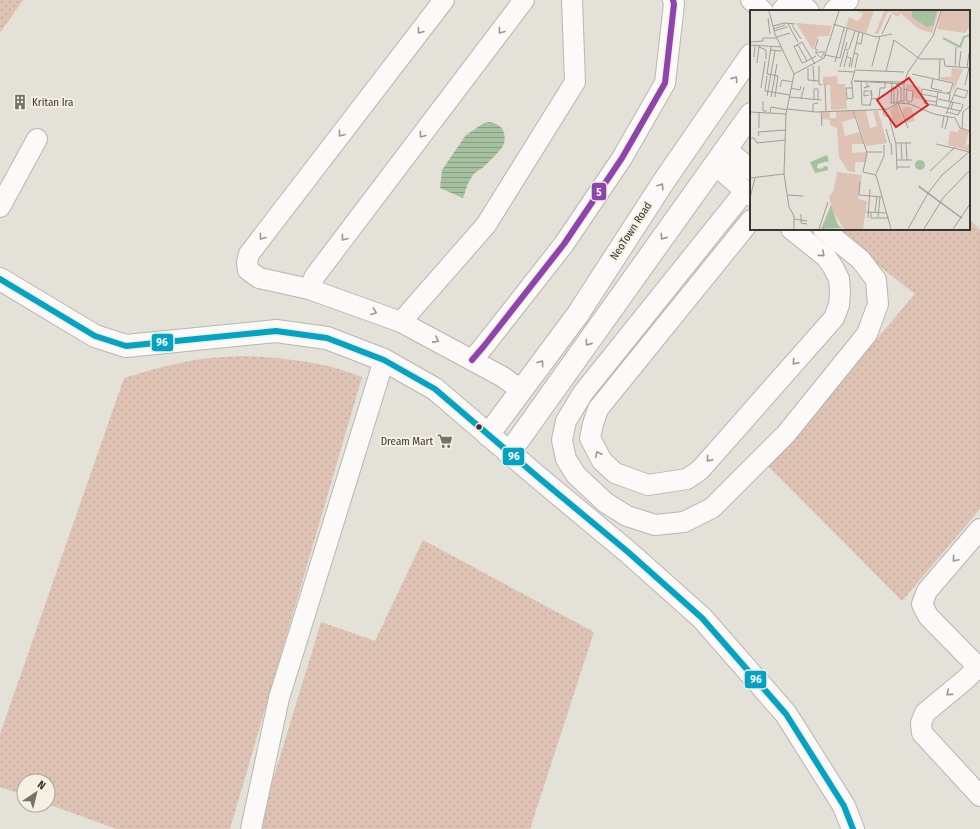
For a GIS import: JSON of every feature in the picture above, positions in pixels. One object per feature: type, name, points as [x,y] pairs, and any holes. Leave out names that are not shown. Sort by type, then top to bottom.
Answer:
[{"type":"street","points":[[444,0],[249,254],[247,262],[248,270],[259,278],[309,289],[401,322],[503,377],[516,398]]},
{"type":"street","points":[[309,289],[315,276],[524,0]]},
{"type":"street","points":[[401,322],[486,225],[575,82],[572,0]]},
{"type":"street","points":[[472,360],[564,244],[622,158],[665,83],[674,4],[673,0]]},
{"type":"street","points":[[751,0],[762,10]]},
{"type":"street","points":[[784,10],[792,0]]},
{"type":"street","points":[[797,0],[808,10]]},
{"type":"street","points":[[836,10],[847,0]]},
{"type":"street","name":"NeoTown Road","points":[[488,435],[578,314],[664,181],[750,56]]},
{"type":"street","points":[[509,453],[750,115]]},
{"type":"street","points":[[0,207],[37,139]]},
{"type":"street","points":[[720,157],[750,170]]},
{"type":"street","points":[[720,157],[748,193],[583,393],[566,421],[562,440],[566,459],[576,475],[606,503],[627,516],[655,525],[684,522],[712,508],[786,434],[867,334],[878,304],[876,280],[861,260],[825,230]]},
{"type":"street","points":[[750,221],[598,409],[590,438],[602,461],[615,473],[648,485],[687,479],[700,470],[834,318],[839,305],[840,291],[839,279],[834,267],[826,257],[792,230]]},
{"type":"street","points":[[0,279],[96,336],[126,346],[276,331],[328,338],[384,360],[435,389],[628,552],[702,618],[786,714],[844,806],[853,829]]},
{"type":"street","points":[[251,829],[279,698],[384,360]]},
{"type":"street","points":[[980,529],[927,591],[922,604],[928,616],[979,668],[925,714],[920,723],[922,733],[980,796]]},
{"type":"shaded area","points":[[0,0],[23,0],[0,33]]},
{"type":"shaded area","points":[[490,122],[499,126],[503,131],[505,140],[501,148],[471,177],[463,198],[440,188],[442,170],[466,135],[484,123]]},
{"type":"shaded area","points":[[970,219],[980,230],[980,509],[902,601],[768,466],[915,294],[833,230],[970,230]]},
{"type":"shaded area","points":[[242,356],[310,362],[332,367],[362,377],[230,829],[116,829],[56,807],[56,773],[16,773],[16,792],[0,787],[0,734],[124,378],[188,361]]},
{"type":"shaded area","points":[[423,540],[594,632],[530,829],[258,829],[321,622],[375,641]]},
{"type":"transit line","name":"5","points":[[472,360],[564,244],[622,158],[665,83],[674,4],[673,0]]},
{"type":"transit line","name":"96","points":[[0,279],[95,336],[126,346],[276,331],[327,338],[384,360],[435,389],[628,552],[702,618],[786,714],[844,806],[853,829]]},
{"type":"place","name":"Kritan Ira","points":[[20,102]]},
{"type":"place","name":"Dream Mart","points":[[445,441]]}]
